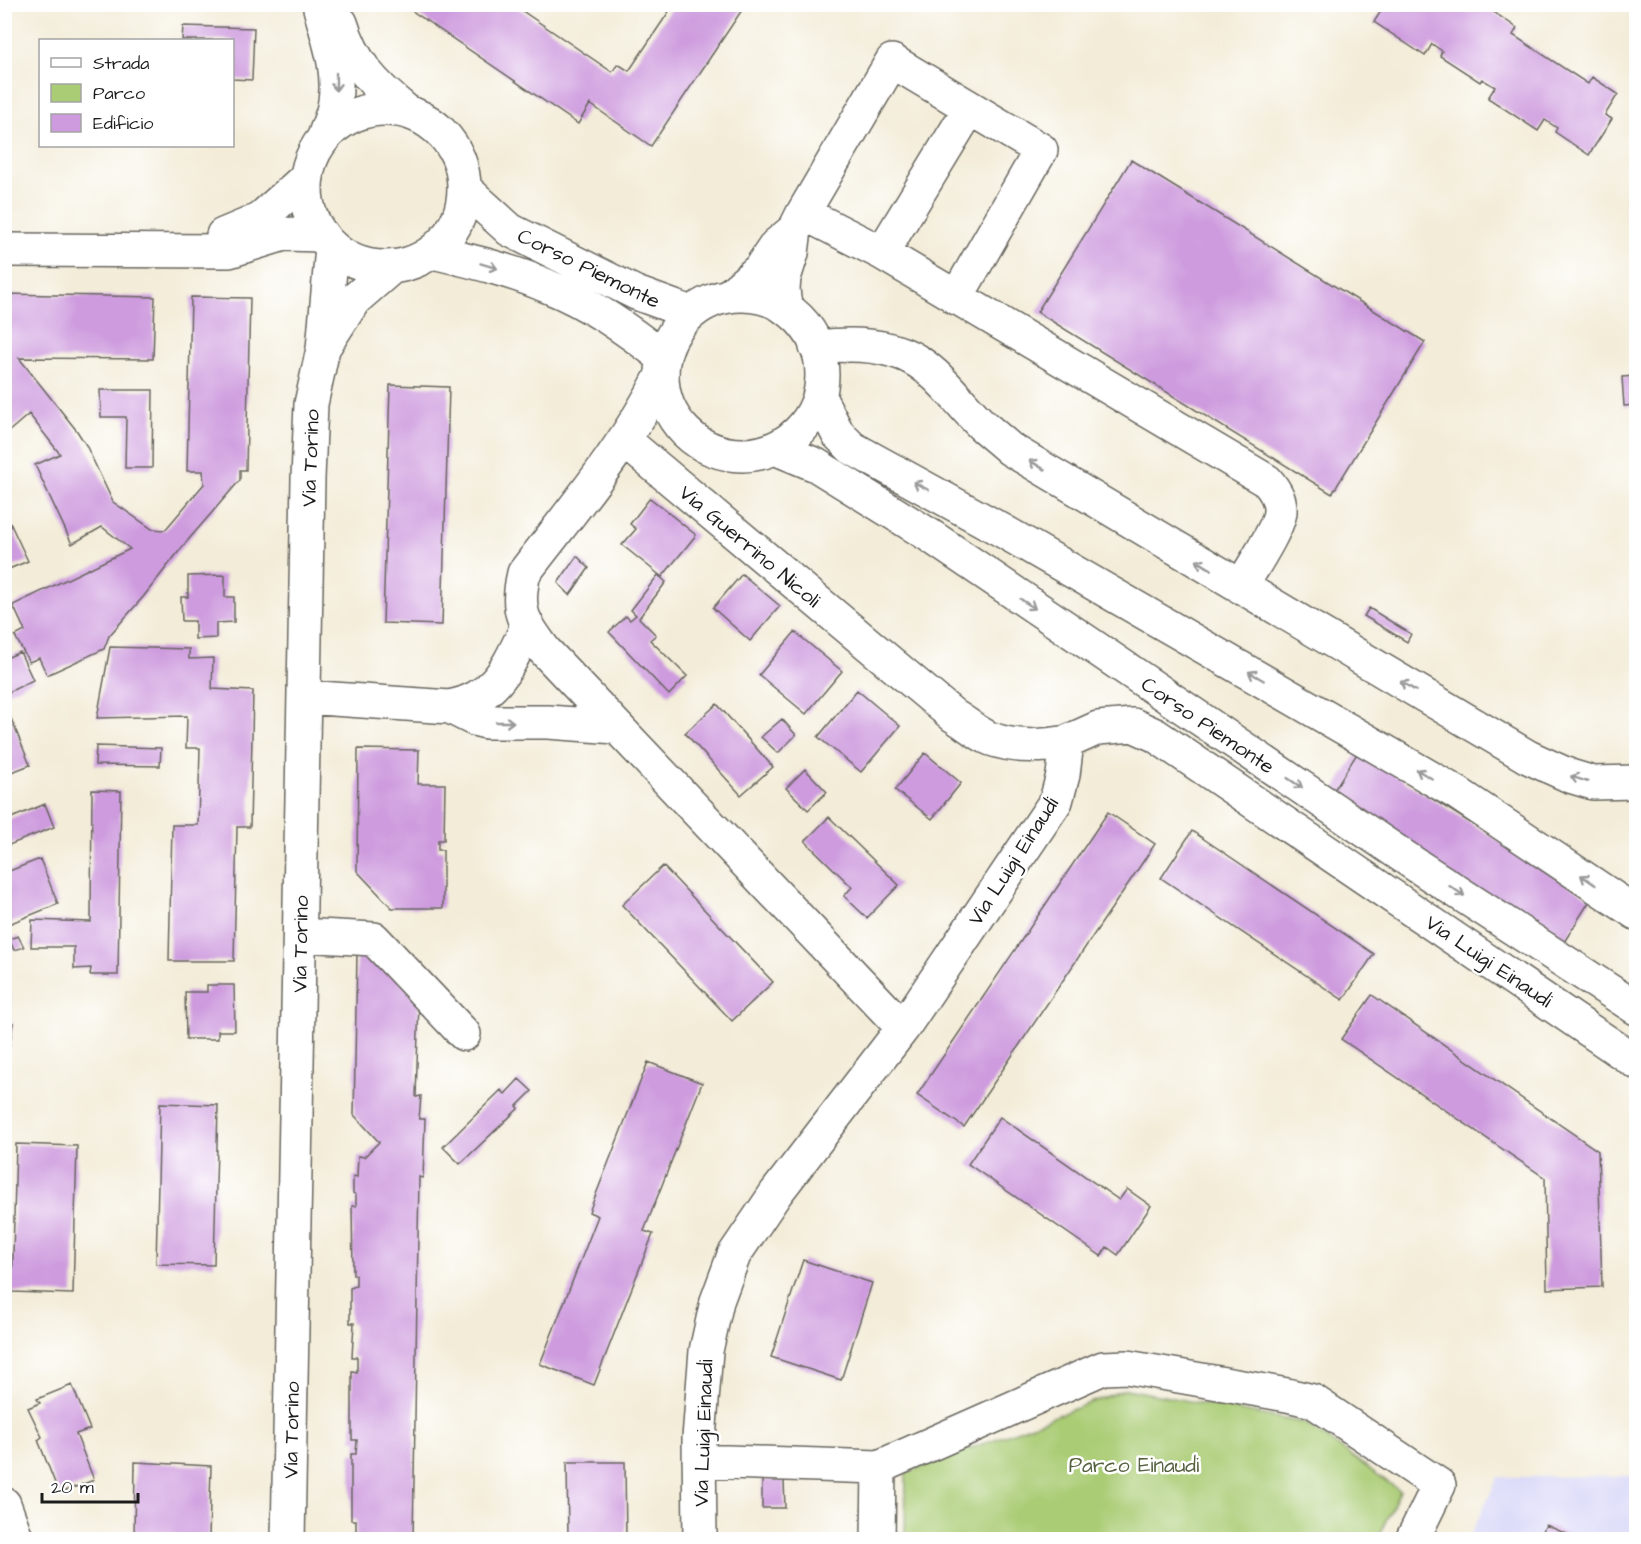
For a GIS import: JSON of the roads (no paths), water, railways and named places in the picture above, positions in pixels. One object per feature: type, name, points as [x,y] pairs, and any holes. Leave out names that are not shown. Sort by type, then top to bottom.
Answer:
[{"type":"street","points":[[319,4],[335,63],[336,83],[335,102],[324,137],[314,153],[307,177],[309,208],[314,223],[327,241],[343,255],[359,263],[392,267],[419,260],[433,252],[451,232],[458,220],[465,189],[460,163],[454,149],[434,125],[406,111],[377,87],[363,69],[350,50],[337,4]]},
{"type":"street","points":[[730,296],[759,270],[776,245],[799,221],[892,61],[1041,150],[956,298]]},
{"type":"street","points":[[882,253],[970,108]]},
{"type":"street","points":[[324,137],[341,122],[358,114],[373,110],[406,111]]},
{"type":"street","points":[[198,252],[222,236],[259,220],[307,177]]},
{"type":"street","name":"Corso Piemonte","points":[[465,189],[510,230],[636,293],[691,313]]},
{"type":"street","points":[[799,221],[882,253],[1267,481],[1279,502],[1280,519],[1241,587]]},
{"type":"street","points":[[785,308],[784,278],[799,221]]},
{"type":"street","points":[[4,250],[229,251],[284,234],[327,241]]},
{"type":"street","name":"Via Torino","points":[[288,1539],[311,404],[323,349],[327,241]]},
{"type":"street","name":"Corso Piemonte","points":[[433,252],[476,262],[549,286],[607,317],[663,367]]},
{"type":"street","name":"Via Torino","points":[[323,349],[354,300],[392,267]]},
{"type":"street","points":[[663,367],[667,402],[683,429],[712,449],[727,453],[753,454],[775,448],[792,438],[807,423],[819,397],[822,377],[821,357],[811,334],[796,315],[785,308],[761,297],[746,295],[730,296],[709,302],[691,313],[671,339],[652,396],[624,440],[524,573],[520,601],[522,617],[545,651],[903,1028]]},
{"type":"street","points":[[816,347],[862,344],[906,355],[922,365],[950,390],[982,424],[1010,449],[1528,757],[1570,776],[1593,783],[1636,782]]},
{"type":"street","points":[[819,397],[838,434],[852,448],[1003,531],[1457,793],[1636,913]]},
{"type":"street","name":"Via Guerrino Nicoli","points":[[624,440],[954,716],[989,738],[1015,746],[1044,747],[1067,742]]},
{"type":"street","name":"Corso Piemonte","points":[[775,448],[816,465],[929,536],[1416,865],[1636,1008]]},
{"type":"street","points":[[304,697],[450,707],[464,704],[489,691],[504,671],[527,627]]},
{"type":"street","points":[[450,707],[474,719],[486,722],[548,722],[616,727]]},
{"type":"street","name":"Via Luigi Einaudi","points":[[700,1539],[699,1438],[706,1351],[717,1301],[735,1255],[776,1193],[903,1028],[1056,801],[1063,775],[1067,742],[1098,728],[1133,726],[1155,735],[1636,1062]]},
{"type":"street","points":[[300,935],[374,939],[464,1034]]},
{"type":"street","points":[[699,1461],[879,1467],[1103,1368],[1127,1367],[1313,1401],[1438,1485],[1412,1539]]},
{"type":"street","points":[[878,1539],[879,1467]]},
{"type":"street","points":[[4,1504],[17,1539]]},
{"type":"park label","name":"Parco Einaudi","points":[[1134,1465]]}]
